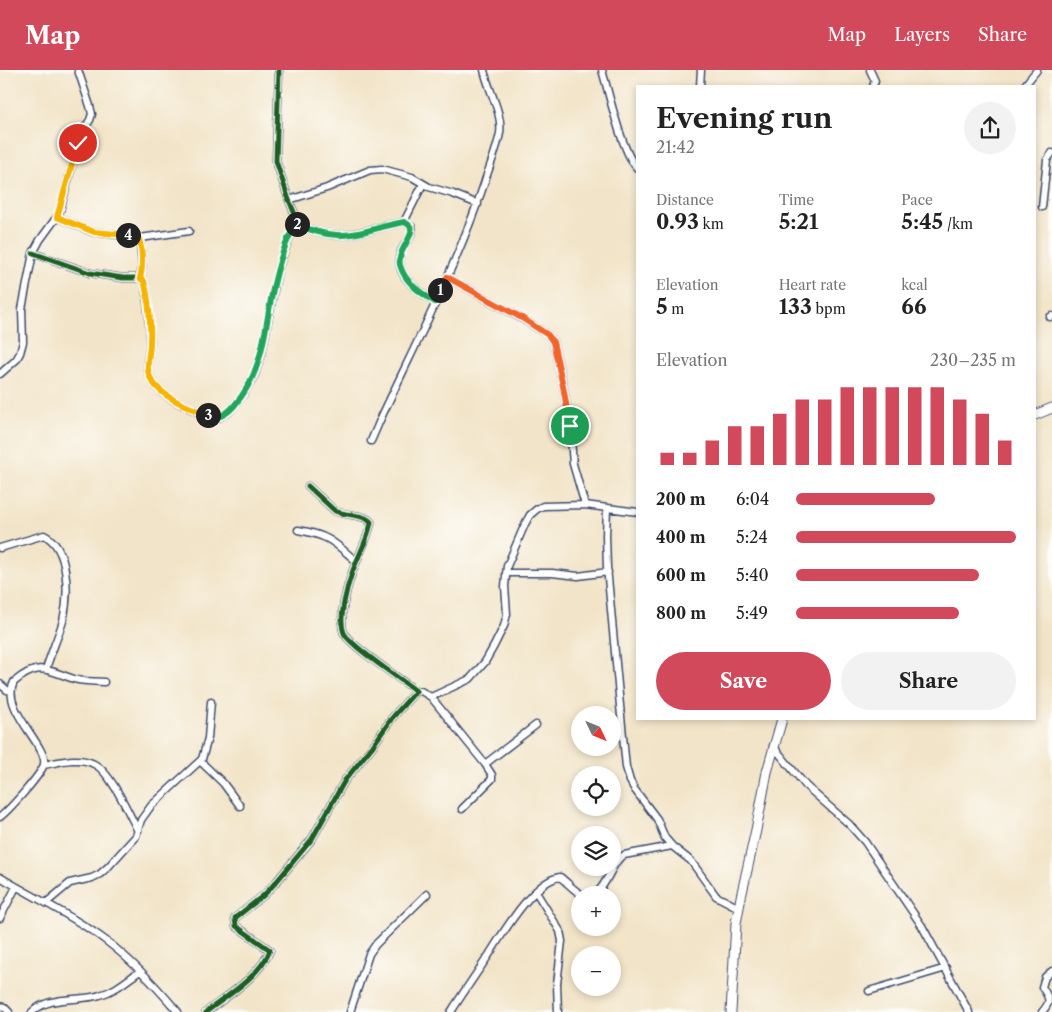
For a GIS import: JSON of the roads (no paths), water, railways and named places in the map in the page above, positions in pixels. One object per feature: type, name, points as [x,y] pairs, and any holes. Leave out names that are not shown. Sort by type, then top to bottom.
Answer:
[{"type":"street","points":[[0,374],[16,360],[22,348],[22,309],[33,253],[57,217],[80,135],[92,114],[78,70]]},
{"type":"street","points":[[33,253],[90,273],[123,278],[140,278],[144,281],[150,344],[147,364],[151,379],[162,391],[175,400],[212,418],[220,417],[229,412],[243,395],[255,374],[262,352],[278,269],[296,224],[296,217],[276,161],[279,70]]},
{"type":"street","points":[[372,441],[380,418],[463,242],[478,204],[500,132],[499,115],[487,84],[484,70]]},
{"type":"street","points":[[602,70],[620,131],[632,164],[636,167]]},
{"type":"street","points":[[700,85],[701,70]]},
{"type":"street","points":[[870,70],[875,81],[873,85]]},
{"type":"street","points":[[1025,85],[1037,70]]},
{"type":"street","points":[[1042,207],[1047,160],[1052,153]]},
{"type":"street","points":[[289,200],[327,188],[375,169],[388,170],[412,177],[423,184],[478,204]]},
{"type":"street","points":[[404,222],[423,184]]},
{"type":"street","points":[[57,217],[94,232],[137,236],[140,238],[189,231]]},
{"type":"street","points":[[296,224],[311,231],[340,236],[355,235],[404,222],[412,227],[413,232],[400,254],[400,264],[404,275],[422,293],[435,302]]},
{"type":"street","points":[[140,238],[142,266],[140,278]]},
{"type":"street","points":[[447,277],[522,318],[548,335],[553,342],[570,426],[573,464],[585,505]]},
{"type":"street","points":[[1036,415],[1052,408]]},
{"type":"street","points":[[308,486],[335,511],[369,519],[370,526],[345,596],[342,615],[343,632],[352,643],[416,691],[421,691],[431,697],[492,775],[492,779],[462,809]]},
{"type":"street","points":[[431,697],[470,679],[485,662],[504,626],[507,614],[506,573],[514,549],[530,515],[544,506],[585,505],[636,512]]},
{"type":"street","points":[[607,508],[608,572],[626,767],[630,781],[657,819],[665,838],[691,861],[716,896],[739,908]]},
{"type":"street","points":[[298,530],[318,533],[328,538],[356,561]]},
{"type":"street","points":[[0,548],[44,535],[54,542],[62,556],[66,590],[63,620],[46,669]]},
{"type":"street","points":[[506,573],[552,573],[578,576],[608,572]]},
{"type":"street","points":[[0,817],[39,774],[44,765],[44,759],[10,710],[7,701],[7,690],[16,680],[33,670],[55,670],[82,681],[104,682]]},
{"type":"street","points":[[0,684],[7,690]]},
{"type":"street","points":[[206,1012],[241,985],[260,966],[270,950],[236,926],[236,918],[264,895],[306,847],[345,780],[372,747],[392,718],[416,691]]},
{"type":"street","points":[[46,903],[70,883],[92,878],[100,874],[132,842],[143,815],[200,761],[205,753],[208,738],[211,702]]},
{"type":"street","points":[[732,1012],[736,923],[773,746],[782,720]]},
{"type":"street","points":[[485,764],[536,725]]},
{"type":"street","points":[[773,746],[806,786],[849,824],[866,842],[908,902],[969,1012]]},
{"type":"street","points":[[44,765],[71,760],[95,764],[104,772],[116,789],[138,831]]},
{"type":"street","points":[[200,761],[222,783],[240,806]]},
{"type":"street","points":[[451,1012],[511,920],[545,883],[560,877],[582,894],[591,895],[598,892],[618,860],[624,856],[672,846]]},
{"type":"street","points":[[0,877],[74,919],[105,940],[140,971],[178,1012]]},
{"type":"street","points":[[0,918],[16,887]]},
{"type":"street","points":[[536,892],[560,930],[562,942],[557,984],[558,1012]]},
{"type":"street","points":[[350,1012],[369,954],[376,944],[427,894]]},
{"type":"street","points":[[869,991],[946,968]]},
{"type":"street","points":[[32,1012],[41,1004],[99,996],[112,991],[140,971]]},
{"type":"street","points":[[1042,1012],[1049,1003],[1049,998],[1042,987],[1042,982],[1052,971]]},
{"type":"street","points":[[0,1006],[4,1007],[8,1012]]}]
